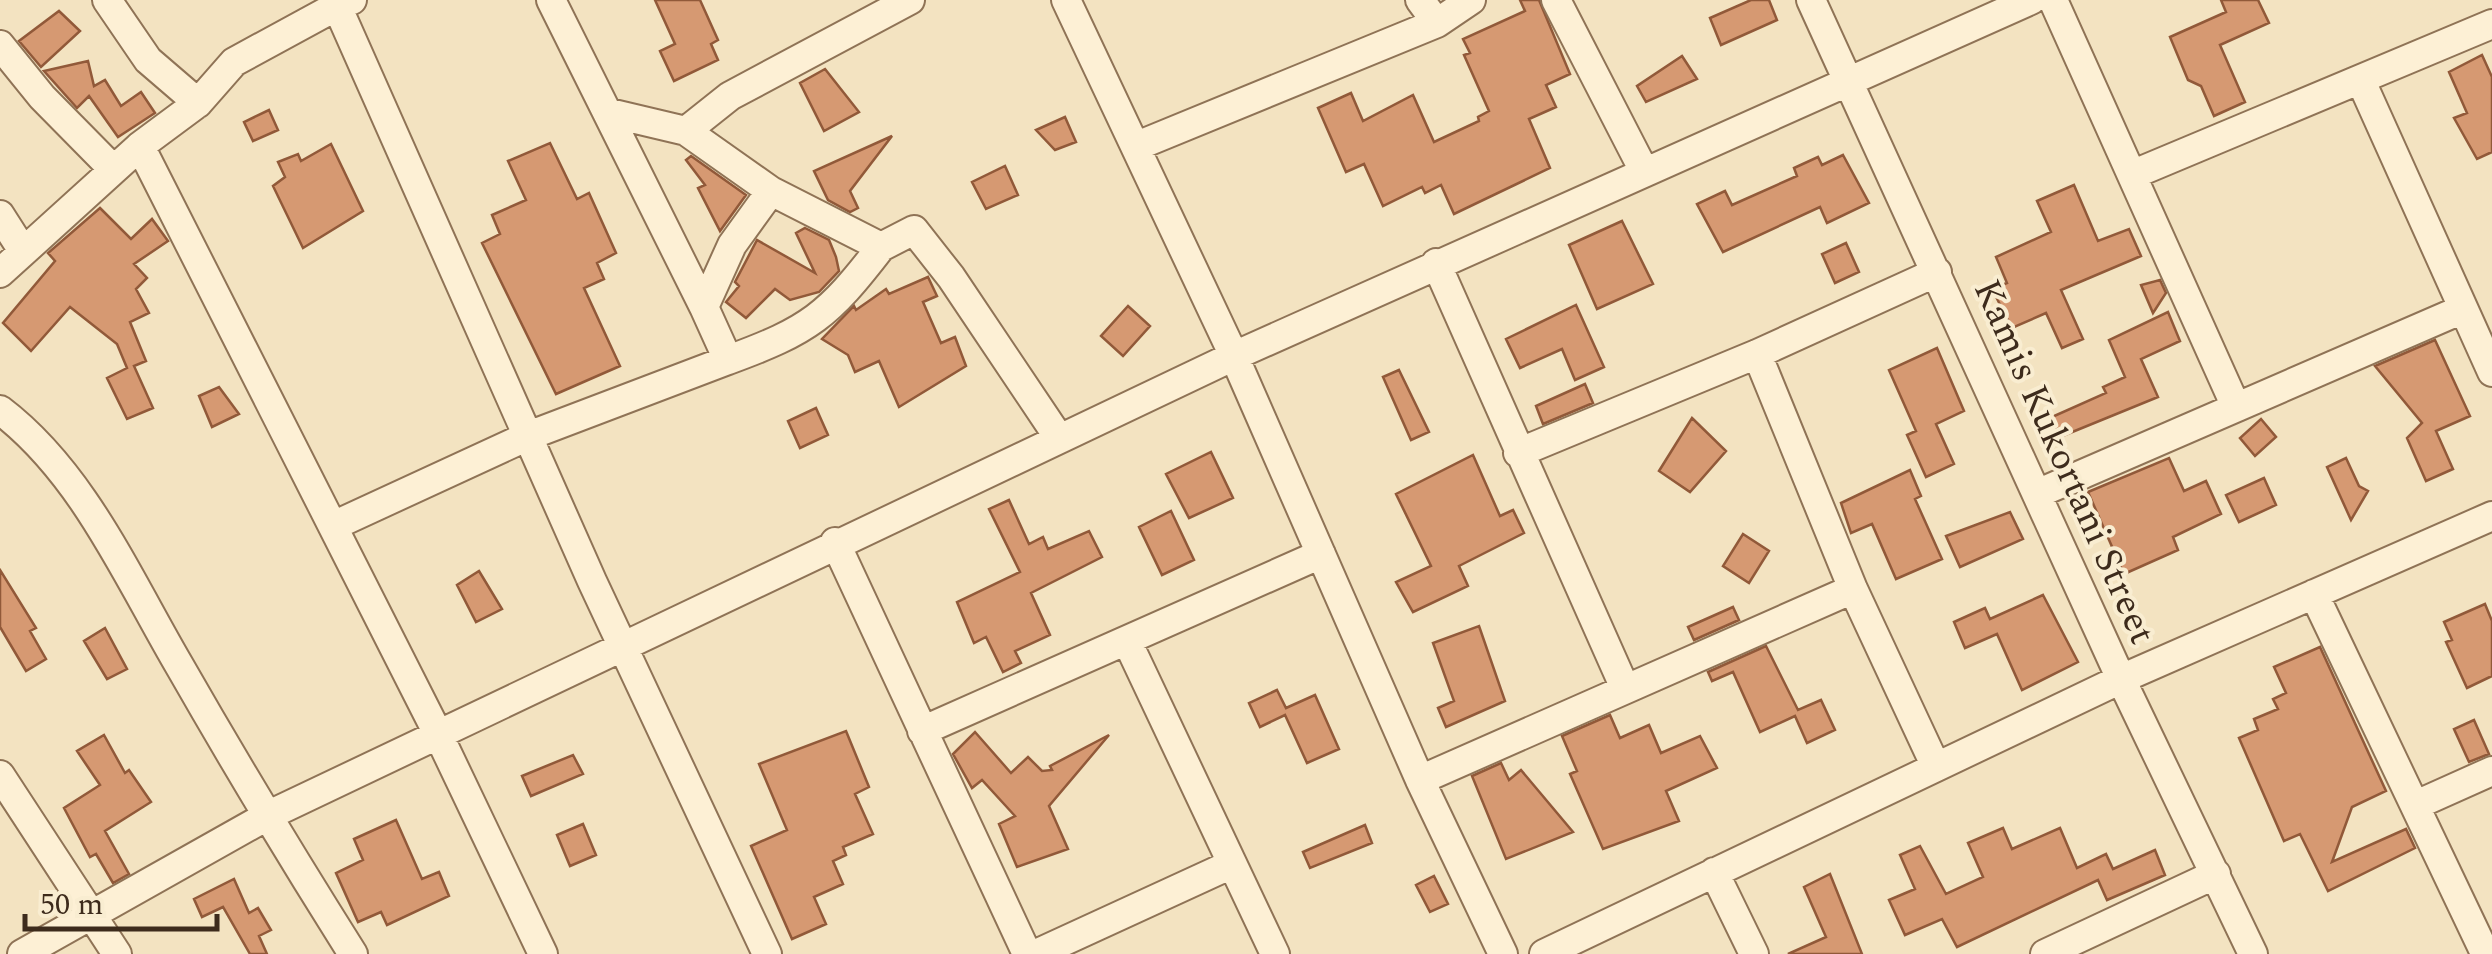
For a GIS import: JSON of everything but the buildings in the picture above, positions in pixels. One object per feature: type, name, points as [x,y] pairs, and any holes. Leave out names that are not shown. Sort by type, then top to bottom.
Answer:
[{"type":"street","points":[[107,0],[148,60],[198,103]]},
{"type":"street","points":[[551,0],[610,113],[728,360]]},
{"type":"street","points":[[686,131],[730,96],[910,0]]},
{"type":"street","points":[[1066,0],[1234,356],[1420,780],[1502,954]]},
{"type":"street","points":[[1137,146],[1428,11],[1471,0]]},
{"type":"street","points":[[1556,0],[1644,170]]},
{"type":"street","name":"Kamis Kukortani Street","points":[[1811,0],[2121,679],[2252,954]]},
{"type":"street","points":[[22,954],[266,816],[835,542],[1436,264],[2031,0]]},
{"type":"street","points":[[2054,0],[2236,407]]},
{"type":"street","points":[[0,273],[113,169],[198,103],[234,62],[341,2],[528,436],[767,954]]},
{"type":"street","points":[[2134,174],[2492,24]]},
{"type":"street","points":[[0,45],[42,98],[113,169]]},
{"type":"street","points":[[2361,82],[2492,372]]},
{"type":"street","points":[[610,113],[686,131],[771,191],[881,247]]},
{"type":"street","points":[[140,146],[439,736],[543,954]]},
{"type":"street","points":[[704,307],[732,245],[771,191]]},
{"type":"street","points":[[0,216],[23,251]]},
{"type":"street","points":[[333,526],[528,436],[804,328],[836,305],[881,247],[914,230],[951,276],[1059,438]]},
{"type":"street","points":[[1436,264],[1624,686]]},
{"type":"street","points":[[1518,452],[1757,354],[1937,272]]},
{"type":"street","points":[[2039,493],[2463,309]]},
{"type":"street","points":[[1757,354],[1853,589],[1936,767]]},
{"type":"street","points":[[0,410],[44,450],[89,510],[266,816],[353,954]]},
{"type":"street","points":[[1544,954],[2121,679],[2492,516]]},
{"type":"street","points":[[835,542],[1027,954]]},
{"type":"street","points":[[922,731],[1128,643],[1321,554]]},
{"type":"street","points":[[1420,780],[1624,686],[1853,589]]},
{"type":"street","points":[[2314,594],[2484,951]]},
{"type":"street","points":[[1128,643],[1275,954]]},
{"type":"street","points":[[2416,805],[2492,772]]},
{"type":"street","points":[[0,775],[94,912],[117,954]]},
{"type":"street","points":[[1036,954],[1232,864]]},
{"type":"street","points":[[1714,872],[1754,954]]},
{"type":"street","points":[[2045,954],[2216,874]]}]
